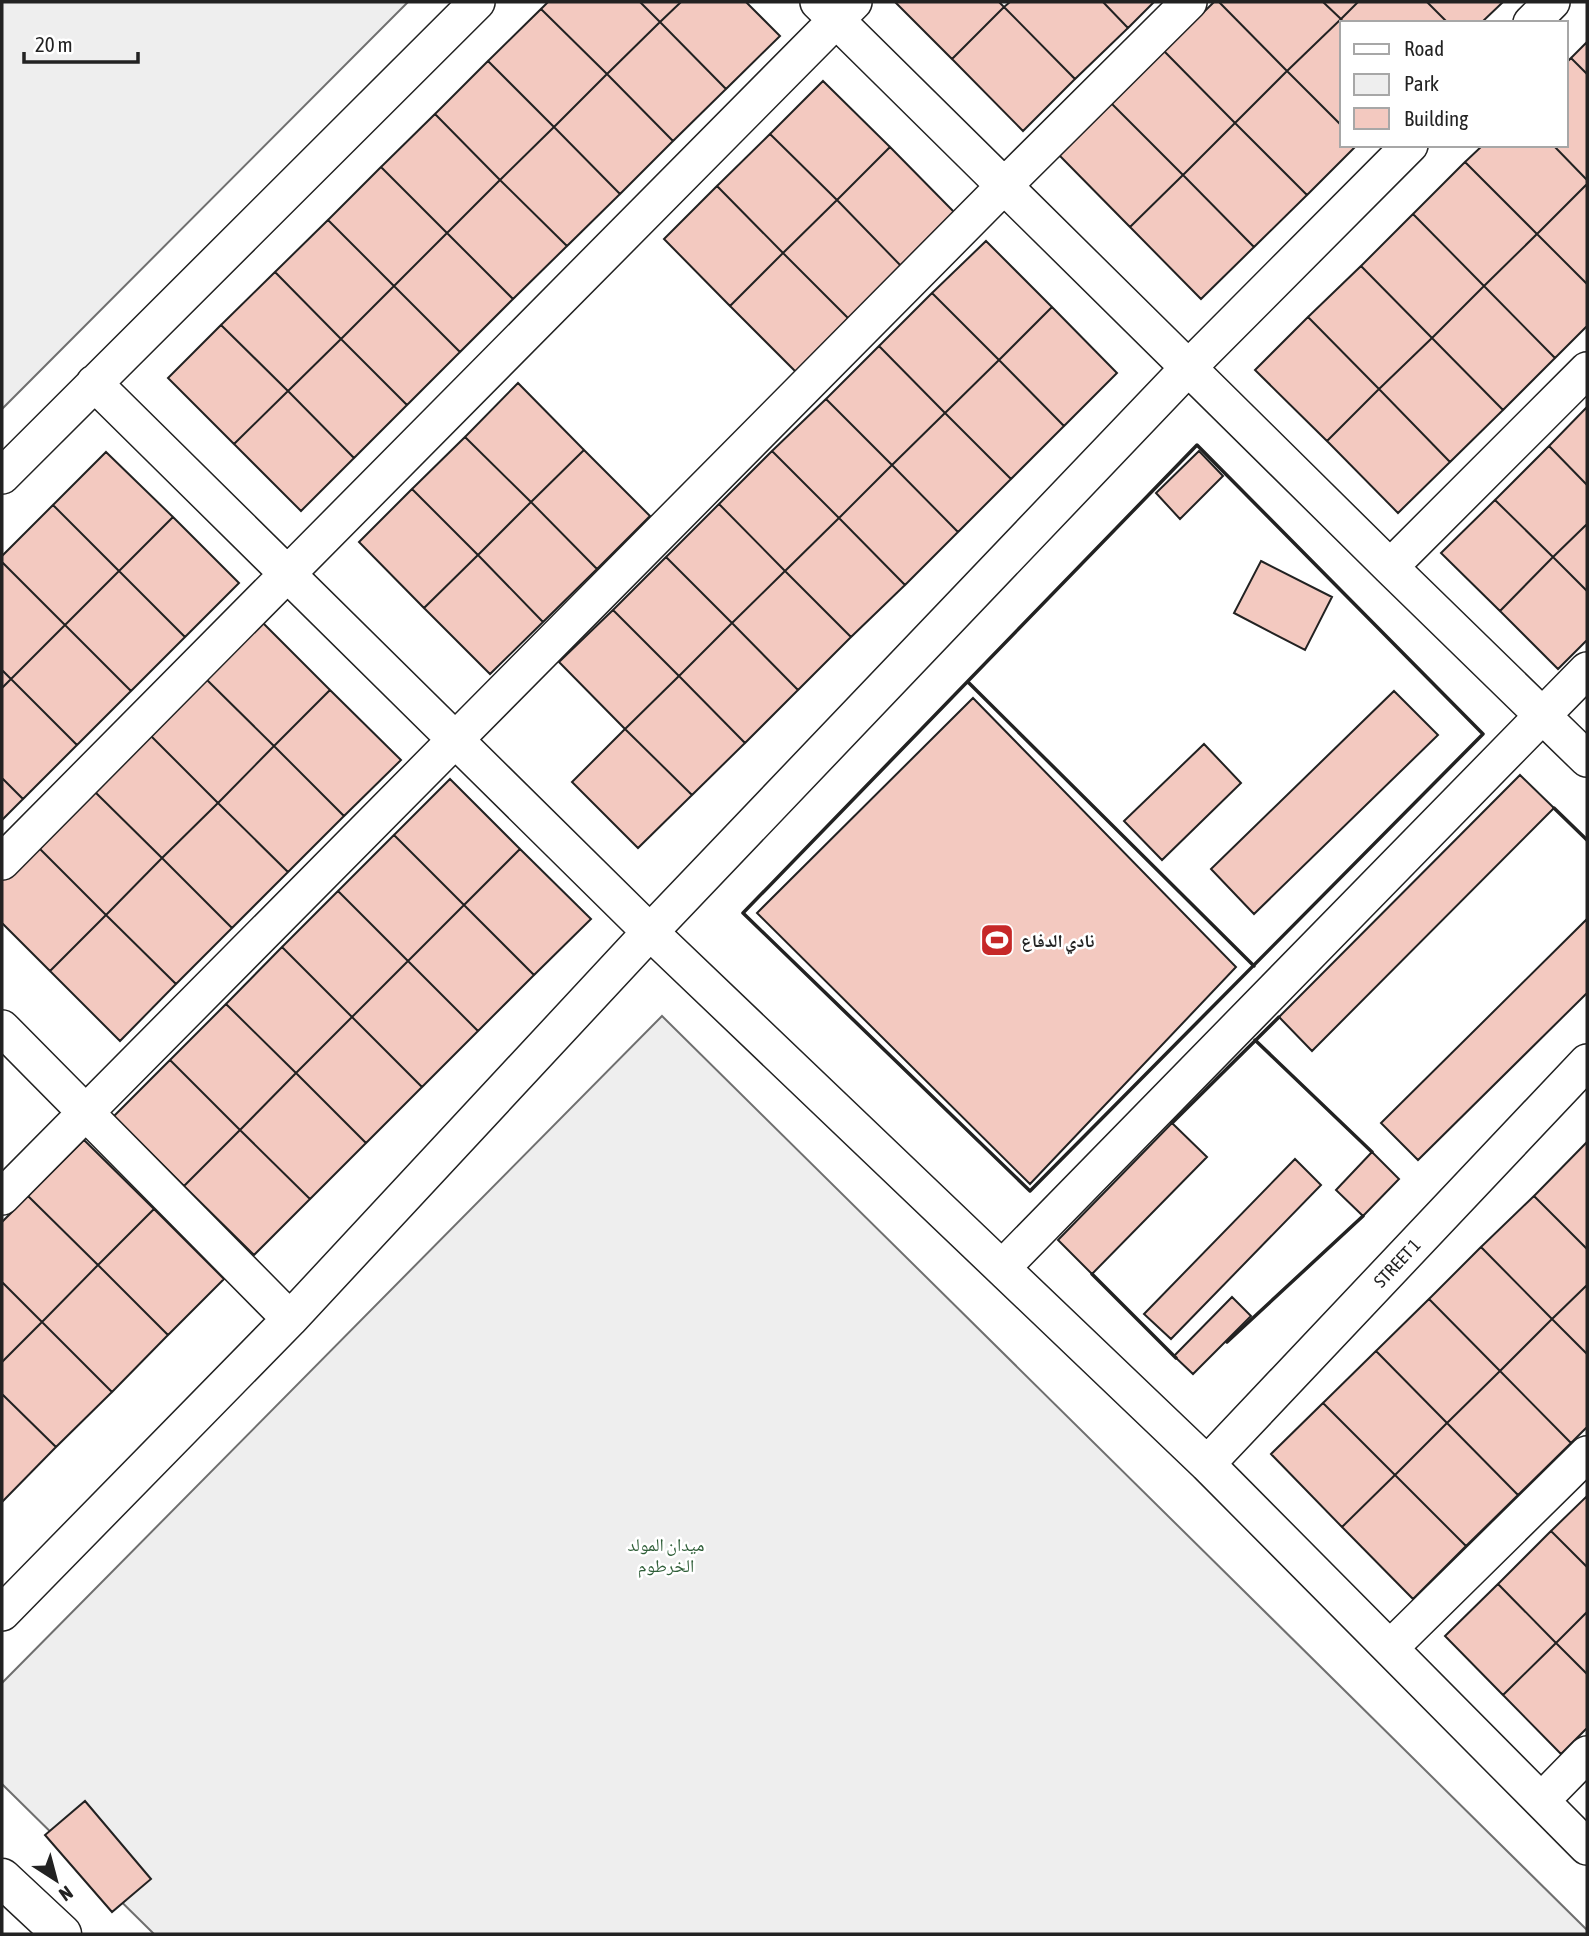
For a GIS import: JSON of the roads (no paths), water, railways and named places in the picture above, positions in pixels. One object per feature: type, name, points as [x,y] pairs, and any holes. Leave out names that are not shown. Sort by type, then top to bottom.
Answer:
[{"type":"street","points":[[2,476],[477,2]]},
{"type":"street","points":[[2,1197],[1189,2]]},
{"type":"street","points":[[1533,21],[1552,2]]},
{"type":"street","points":[[2,862],[836,8],[1004,186],[1587,759]]},
{"type":"street","points":[[2,1613],[290,1319],[650,932],[1189,367],[1408,147]]},
{"type":"street","points":[[1390,567],[1587,370]]},
{"type":"street","points":[[94,383],[650,932],[1207,1464],[1587,1847]]},
{"type":"street","points":[[1002,1268],[1587,670]]},
{"type":"street","points":[[2,1028],[290,1319]]},
{"type":"street","name":"STREET 1","points":[[1207,1464],[1587,1062]]},
{"type":"street","points":[[1390,1648],[1587,1454]]},
{"type":"street","points":[[1542,1800],[1587,1754]]},
{"type":"street","points":[[2,1878],[62,1934]]},
{"type":"place","name":"نادي الدفاع","points":[[997,940]]},
{"type":"park label","name":"ميدان المولد الخرطوم","points":[[666,1554]]}]
